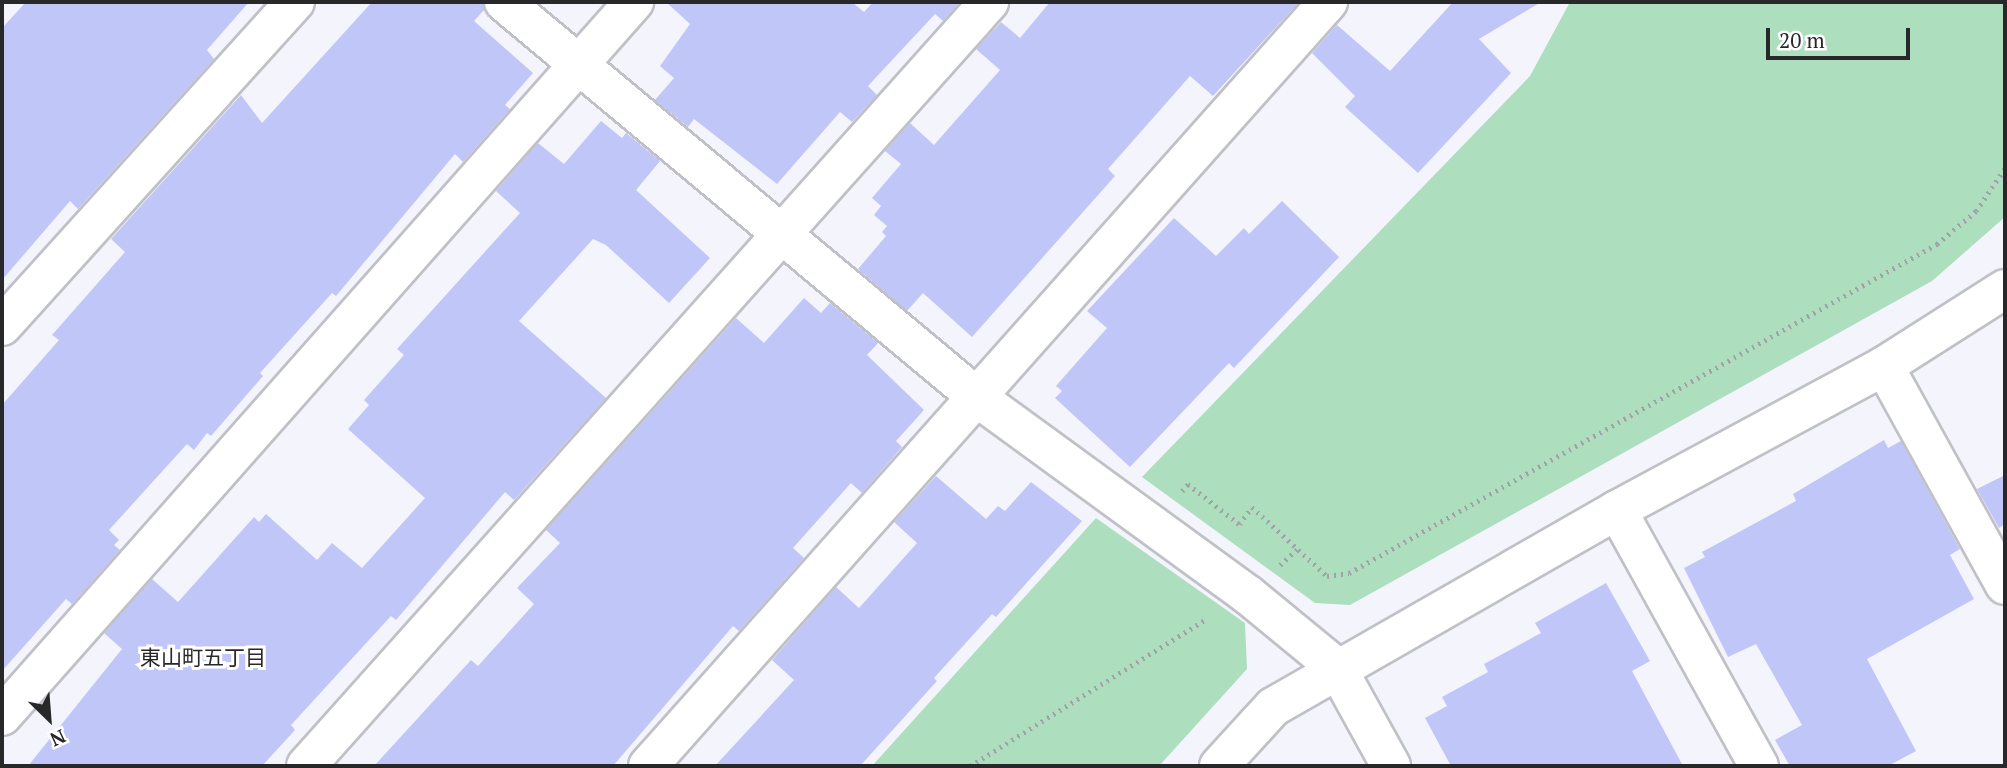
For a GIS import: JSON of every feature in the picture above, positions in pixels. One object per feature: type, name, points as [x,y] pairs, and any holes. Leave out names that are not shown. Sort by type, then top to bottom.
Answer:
[{"type":"street","points":[[2,326],[295,2]]},
{"type":"street","points":[[504,2],[784,232],[978,398],[1247,594],[1337,668],[1391,766]]},
{"type":"street","points":[[2,716],[634,2]]},
{"type":"street","points":[[306,766],[989,2]]},
{"type":"street","points":[[648,766],[1328,2]]},
{"type":"street","points":[[1219,766],[1273,707],[1337,668],[1617,510],[1884,366],[2005,289]]},
{"type":"street","points":[[1884,366],[2005,585]]},
{"type":"street","points":[[1617,510],[1759,766]]},
{"type":"path","points":[[1154,525],[1188,484],[1239,524],[1252,507],[1326,576],[1349,573],[1937,244],[1976,211],[2005,168]]},
{"type":"path","points":[[970,766],[1247,594],[1297,549]]},
{"type":"green space","points":[[1570,2],[2005,2],[2005,217],[1932,281],[1350,605],[1315,603],[1142,477],[1530,76]]},
{"type":"green space","points":[[1096,518],[1245,623],[1247,669],[1159,766],[872,766]]},
{"type":"building","points":[[26,2],[249,2],[207,50],[214,59],[78,209],[70,201],[2,280],[2,28]]},
{"type":"building","points":[[372,2],[483,2],[484,10],[474,21],[533,73],[505,105],[510,109],[463,162],[455,154],[336,296],[332,293],[260,373],[263,376],[211,436],[207,433],[194,450],[187,444],[109,530],[119,540],[114,545],[120,550],[72,604],[66,599],[2,671],[2,405],[59,340],[52,335],[125,252],[111,239],[241,95],[262,123]]},
{"type":"building","points":[[666,2],[852,2],[864,12],[873,2],[960,2],[943,21],[935,14],[868,86],[877,95],[852,122],[840,112],[777,184],[694,119],[688,127],[655,100],[674,78],[660,66],[690,24]]},
{"type":"building","points":[[1050,2],[1299,2],[1213,96],[1190,76],[1108,169],[1115,176],[972,337],[923,293],[907,311],[858,269],[886,236],[882,232],[887,226],[874,215],[881,206],[872,198],[901,164],[885,151],[910,123],[934,145],[1000,70],[976,49],[1001,22],[1020,38]]},
{"type":"building","points":[[1453,2],[1541,2],[1479,39],[1511,73],[1418,173],[1345,107],[1355,96],[1312,53],[1337,25],[1390,71]]},
{"type":"building","points":[[601,121],[622,138],[626,133],[660,161],[636,190],[710,258],[669,303],[606,245],[593,239],[519,321],[606,398],[514,500],[505,492],[396,620],[391,616],[291,725],[295,730],[262,766],[28,766],[122,649],[104,633],[152,579],[178,602],[254,517],[259,522],[266,514],[317,560],[332,543],[362,568],[425,498],[348,429],[369,405],[364,400],[404,355],[397,349],[520,213],[496,191],[538,143],[564,164]]},
{"type":"building","points":[[1282,201],[1339,257],[1234,368],[1229,363],[1130,467],[1055,398],[1062,391],[1056,386],[1107,328],[1087,311],[1174,218],[1216,256],[1244,228],[1249,234]]},
{"type":"building","points":[[804,298],[821,313],[830,303],[878,343],[867,355],[924,410],[896,441],[902,447],[862,493],[851,483],[793,548],[804,558],[739,631],[733,626],[613,766],[374,766],[471,660],[478,666],[534,604],[517,588],[560,543],[546,530],[736,318],[764,343]]},
{"type":"building","points":[[1884,440],[1888,448],[1901,441],[1960,549],[1950,555],[1974,599],[1867,659],[1916,751],[1888,766],[1790,766],[1775,740],[1802,725],[1756,644],[1728,657],[1684,568],[1705,557],[1702,552],[1796,501],[1793,494]]},
{"type":"building","points":[[2005,475],[2005,524],[1999,528],[1977,489]]},
{"type":"building","points":[[936,476],[986,519],[998,506],[1005,511],[1031,482],[1082,521],[996,617],[992,614],[934,678],[937,681],[860,766],[715,766],[794,680],[772,660],[836,587],[859,608],[917,543],[894,522]]},
{"type":"building","points":[[1606,583],[1650,661],[1632,671],[1683,766],[1451,766],[1425,718],[1447,706],[1442,697],[1488,672],[1484,664],[1541,633],[1535,623]]},
{"type":"district","name":"東山町五丁目","points":[[203,657]]}]
